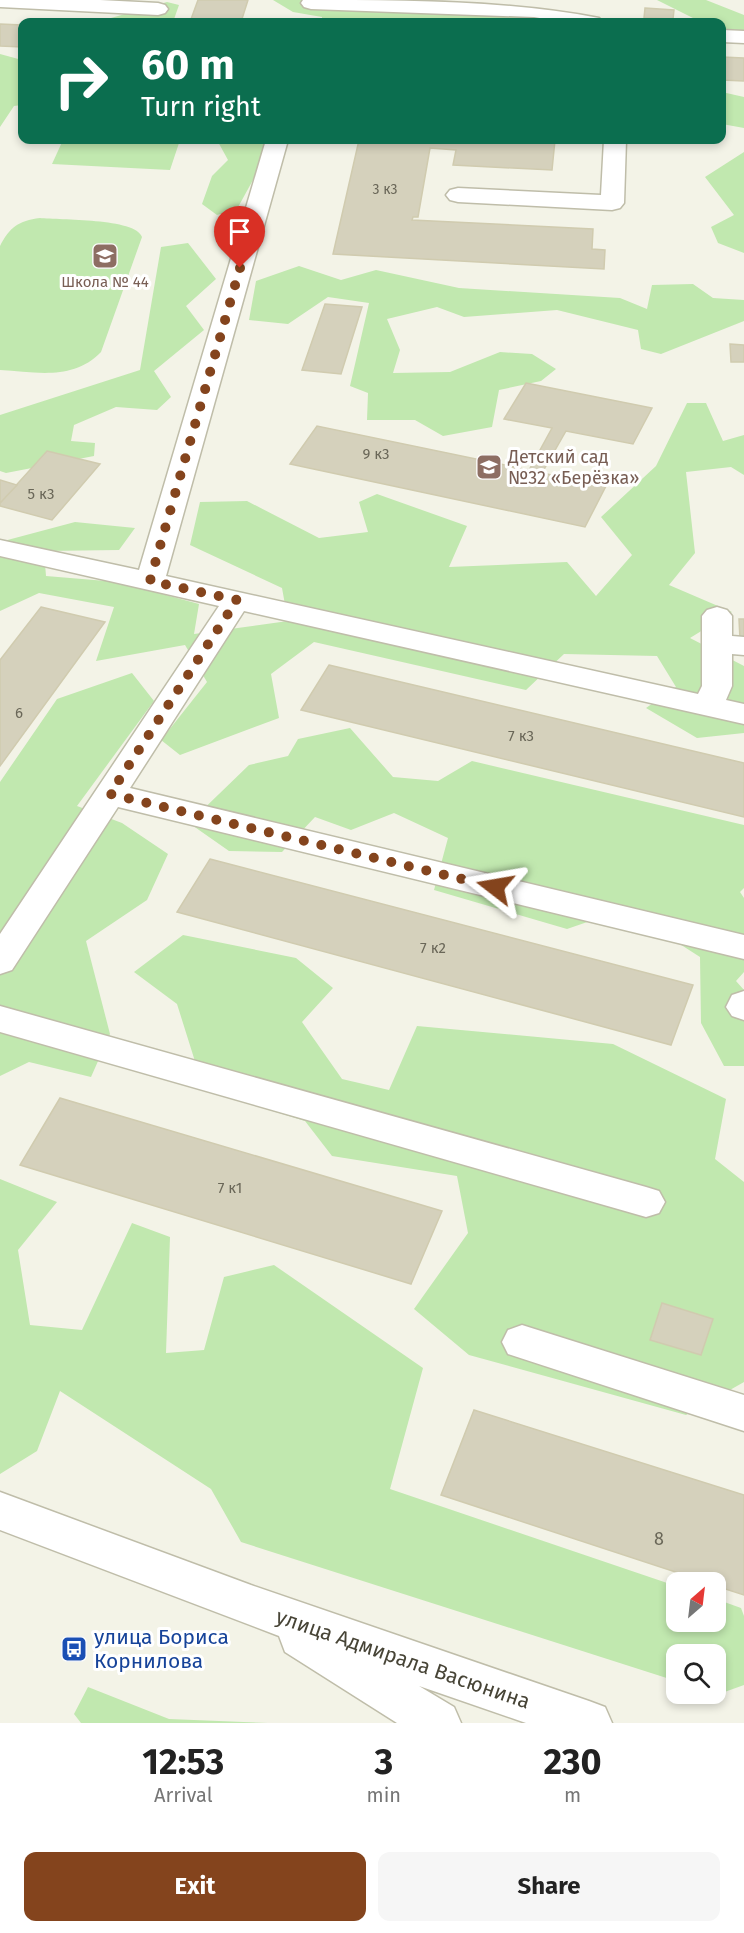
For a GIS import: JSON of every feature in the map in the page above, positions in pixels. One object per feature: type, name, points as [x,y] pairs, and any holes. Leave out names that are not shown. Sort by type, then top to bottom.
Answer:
[{"type":"street","points":[[0,2],[157,10]]},
{"type":"street","points":[[310,8],[534,11],[571,18]]},
{"type":"street","points":[[726,36],[744,37]]},
{"type":"street","points":[[150,581],[276,144]]},
{"type":"street","points":[[458,195],[612,203],[615,144]]},
{"type":"street","points":[[0,548],[744,714]]},
{"type":"street","points":[[0,961],[237,600]]},
{"type":"street","points":[[708,706],[717,686],[726,635]]},
{"type":"street","points":[[110,794],[744,947]]},
{"type":"street","points":[[0,1019],[646,1202]]},
{"type":"street","points":[[522,1342],[744,1413]]},
{"type":"street","name":"улица Адмирала Васюнина","points":[[0,1511],[251,1606],[589,1723]]},
{"type":"street","name":"улица Адмирала Васюнина","points":[[251,1606],[438,1723]]},
{"type":"green space","points":[[273,0],[379,0],[394,12],[482,5],[542,18],[322,18],[293,12]]},
{"type":"green space","points":[[657,0],[706,0],[744,15],[744,43],[726,43],[726,18],[693,18]]},
{"type":"green space","points":[[167,2],[179,5],[174,18],[111,18]]},
{"type":"green space","points":[[0,54],[18,59],[18,106],[14,106],[0,127]]},
{"type":"green space","points":[[726,93],[744,97],[744,128],[726,125]]},
{"type":"green space","points":[[61,144],[179,144],[170,170],[52,164]]},
{"type":"green space","points":[[219,144],[265,144],[258,171],[237,209],[217,215],[202,204],[212,176],[228,160]]},
{"type":"green space","points":[[744,152],[744,253],[718,243],[711,227],[734,215],[705,177]]},
{"type":"green space","points":[[40,218],[112,223],[137,231],[142,237],[101,352],[90,361],[66,371],[40,373],[0,370],[0,246],[7,234],[16,226]]},
{"type":"green space","points":[[188,243],[216,279],[186,306],[204,330],[154,371],[171,397],[157,410],[116,407],[74,425],[71,441],[95,443],[94,456],[6,473],[0,471],[0,415],[140,370],[161,247]]},
{"type":"green space","points":[[299,266],[341,280],[376,270],[459,288],[620,298],[647,309],[652,285],[693,284],[713,298],[744,300],[744,321],[661,354],[641,349],[638,330],[557,310],[464,317],[437,307],[387,319],[400,350],[393,373],[450,372],[500,352],[532,354],[556,369],[541,381],[499,390],[492,427],[443,436],[415,420],[367,420],[368,393],[350,386],[369,303],[328,297],[288,324],[249,320],[256,281]]},
{"type":"green space","points":[[687,403],[706,403],[723,441],[744,435],[744,475],[731,467],[686,472],[695,553],[669,585],[732,612],[690,638],[744,666],[744,733],[697,738],[646,708],[676,687],[657,656],[564,654],[526,690],[314,642],[271,674],[279,718],[180,755],[161,740],[207,682],[185,645],[96,661],[114,607],[39,593],[0,611],[0,542],[75,522],[135,528],[119,550],[44,551],[46,576],[118,582],[199,604],[194,634],[288,621],[282,588],[190,545],[200,502],[247,501],[319,538],[368,532],[359,502],[377,494],[467,526],[449,567],[567,562],[596,596],[632,555],[601,517],[656,466]]},
{"type":"green space","points":[[132,673],[154,701],[77,806],[122,823],[168,854],[147,900],[86,941],[110,1034],[91,1077],[29,1062],[0,1076],[0,782],[57,699]]},
{"type":"green space","points":[[350,728],[393,777],[438,781],[472,761],[744,825],[744,888],[740,892],[744,898],[744,972],[736,981],[744,990],[744,1066],[724,1066],[701,1023],[700,957],[625,909],[567,929],[434,890],[448,838],[394,813],[351,830],[315,817],[282,852],[229,851],[189,823],[249,765],[288,756],[298,739]]},
{"type":"green space","points":[[183,935],[296,958],[333,988],[302,1022],[342,1079],[389,1090],[417,1026],[613,1044],[726,1099],[715,1159],[744,1182],[744,1382],[686,1415],[469,1355],[414,1309],[468,1233],[457,1176],[332,1156],[305,1121],[204,1090],[177,1004],[134,972]]},
{"type":"green space","points":[[0,1179],[57,1202],[18,1250],[30,1325],[82,1330],[132,1223],[170,1237],[166,1353],[204,1350],[224,1277],[274,1265],[423,1368],[390,1489],[666,1583],[666,1632],[726,1632],[726,1603],[741,1608],[744,1616],[744,1685],[726,1691],[726,1644],[666,1644],[666,1678],[241,1542],[211,1489],[60,1391],[37,1451],[0,1474]]},
{"type":"green space","points":[[88,1687],[169,1719],[268,1723],[81,1723],[74,1714]]},
{"type":"building","points":[[198,0],[248,0],[242,18],[191,18]]},
{"type":"building","points":[[645,8],[674,10],[673,18],[644,18]]},
{"type":"building","points":[[0,24],[18,25],[18,47],[0,46]]},
{"type":"building","points":[[726,57],[744,58],[744,81],[726,80]]},
{"type":"building","points":[[358,144],[555,144],[552,170],[453,165],[456,150],[430,148],[418,217],[413,217],[412,220],[593,229],[592,249],[605,250],[604,269],[333,254]]},
{"type":"building","points":[[325,304],[362,307],[341,374],[302,370]]},
{"type":"building","points":[[730,344],[744,345],[744,362],[731,362]]},
{"type":"building","points":[[526,383],[652,408],[633,444],[566,431],[542,473],[606,486],[585,527],[290,464],[317,426],[529,470],[552,428],[504,419]]},
{"type":"building","points":[[47,451],[100,464],[52,520],[0,506],[0,503]]},
{"type":"building","points":[[0,480],[17,485],[0,503]]},
{"type":"building","points":[[41,607],[105,622],[0,766],[0,660]]},
{"type":"building","points":[[739,619],[744,619],[744,639],[740,639]]},
{"type":"building","points":[[329,665],[744,763],[744,817],[301,710]]},
{"type":"building","points":[[210,859],[693,985],[671,1045],[177,912]]},
{"type":"building","points":[[60,1098],[442,1211],[411,1284],[20,1165]]},
{"type":"building","points":[[662,1303],[713,1319],[701,1355],[650,1340]]},
{"type":"building","points":[[474,1410],[744,1495],[744,1595],[726,1589],[726,1572],[676,1572],[441,1495]]},
{"type":"place","name":"Школа № 44","points":[[105,256]]},
{"type":"place","name":"Детский сад №32 «Берёзка»","points":[[489,467]]},
{"type":"place","name":"улица Бориса Корнилова","points":[[74,1649]]},
{"type":"route","points":[[240,268],[150,581],[237,600],[110,794],[495,887]]}]
